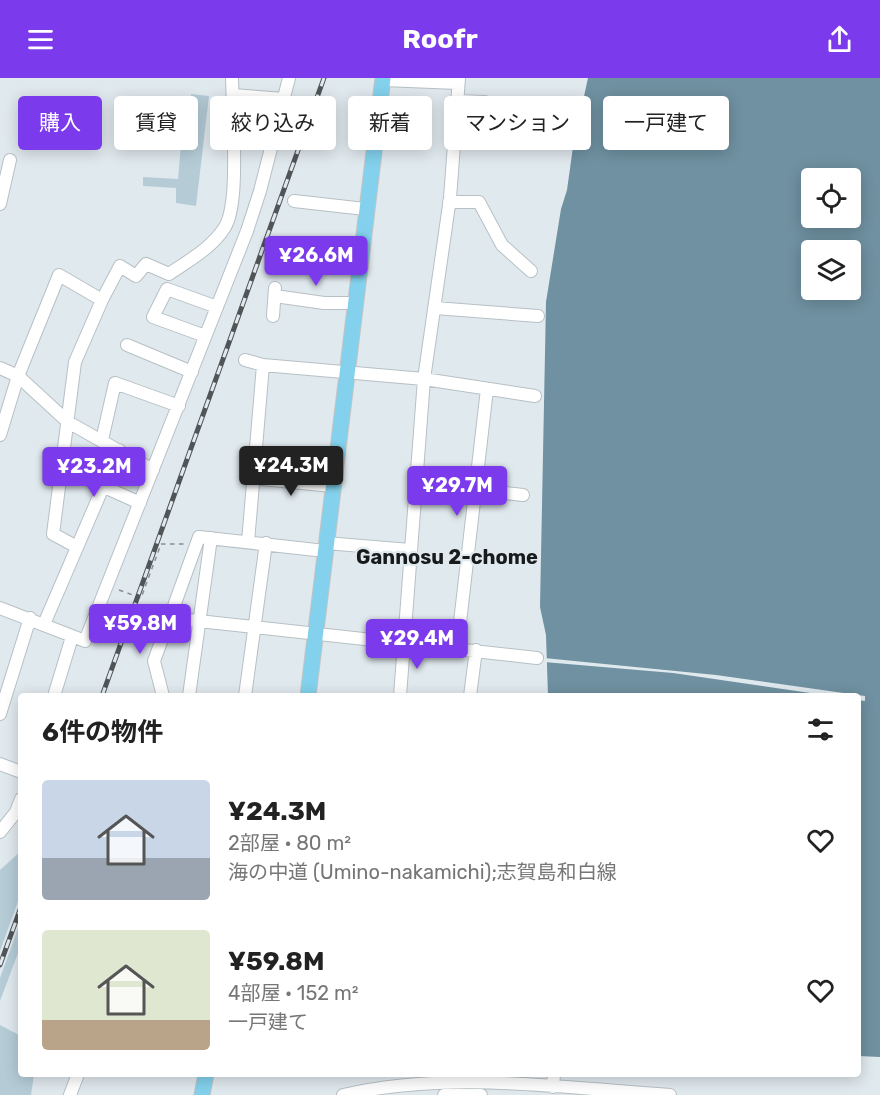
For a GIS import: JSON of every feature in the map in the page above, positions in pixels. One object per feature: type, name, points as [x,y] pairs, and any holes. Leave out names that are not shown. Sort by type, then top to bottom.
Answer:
[{"type":"main road","points":[[308,693],[365,209],[383,79]]},
{"type":"street","points":[[232,78],[233,95],[246,96]]},
{"type":"street","points":[[285,96],[289,78]]},
{"type":"street","points":[[383,79],[458,80],[457,96]]},
{"type":"street","points":[[77,547],[53,534],[75,363],[102,300],[120,266],[136,276],[146,264],[168,274],[207,248],[226,226],[234,187],[234,150]]},
{"type":"street","points":[[0,608],[85,641],[246,231],[271,150]]},
{"type":"street","points":[[400,693],[424,380],[449,202],[453,150]]},
{"type":"street","points":[[0,204],[10,160]]},
{"type":"street","points":[[294,201],[365,209]]},
{"type":"street","points":[[449,202],[479,202],[502,245],[531,271]]},
{"type":"street","points":[[226,226],[246,231]]},
{"type":"street","points":[[0,435],[18,376],[59,275],[102,300]]},
{"type":"street","points":[[205,336],[153,317],[167,289],[217,307]]},
{"type":"street","points":[[273,316],[275,292],[324,303],[355,303]]},
{"type":"street","points":[[435,308],[538,316]]},
{"type":"street","points":[[127,345],[192,372]]},
{"type":"street","points":[[245,360],[263,365],[424,380],[535,396]]},
{"type":"street","points":[[248,542],[263,365]]},
{"type":"street","points":[[0,368],[18,376],[68,422],[153,470]]},
{"type":"street","points":[[102,440],[115,382],[179,406]]},
{"type":"street","points":[[457,648],[487,389]]},
{"type":"street","points":[[44,624],[119,450]]},
{"type":"street","points":[[60,467],[140,503]]},
{"type":"street","points":[[253,478],[332,486]]},
{"type":"street","points":[[415,483],[523,495]]},
{"type":"street","points":[[205,538],[326,547],[410,550]]},
{"type":"street","points":[[162,693],[154,661],[205,538]]},
{"type":"street","points":[[189,693],[199,621],[205,538]]},
{"type":"street","points":[[245,693],[266,543]]},
{"type":"street","points":[[0,714],[30,618]]},
{"type":"street","points":[[171,618],[537,658]]},
{"type":"street","points":[[55,693],[72,637]]},
{"type":"street","points":[[470,693],[476,650]]},
{"type":"street","points":[[0,764],[18,771]]},
{"type":"street","points":[[0,832],[18,807]]},
{"type":"street","points":[[70,1095],[77,1077]]},
{"type":"street","points":[[343,1095],[369,1089],[464,1081],[554,1080],[670,1095]]},
{"type":"street","points":[[444,1095],[481,1095]]},
{"type":"path","points":[[107,585],[141,598],[161,544],[181,546],[205,538]]},
{"type":"shaded area","points":[[588,78],[880,78],[880,1057],[861,1056],[861,693],[548,693],[546,635],[540,607],[546,302],[561,209],[567,190],[573,150],[591,150],[591,96],[584,96]]},
{"type":"shaded area","points":[[191,94],[209,96],[196,206],[176,203],[176,188],[143,186],[143,177],[178,179],[181,150],[198,150],[198,96],[191,96]]},
{"type":"shaded area","points":[[18,854],[18,901],[0,951],[0,870]]},
{"type":"shaded area","points":[[18,928],[18,953],[0,1001],[0,978]]},
{"type":"shaded area","points":[[0,1025],[18,1034],[18,1077],[34,1077],[31,1095],[0,1095]]},
{"type":"pier","points":[[544,658],[716,675],[844,693],[810,693],[673,673],[544,662]]},
{"type":"railway","points":[[103,693],[324,78]]},
{"type":"railway","points":[[0,965],[18,915]]},
{"type":"district","name":"Gannosu 2-chome","points":[[447,557]]}]
